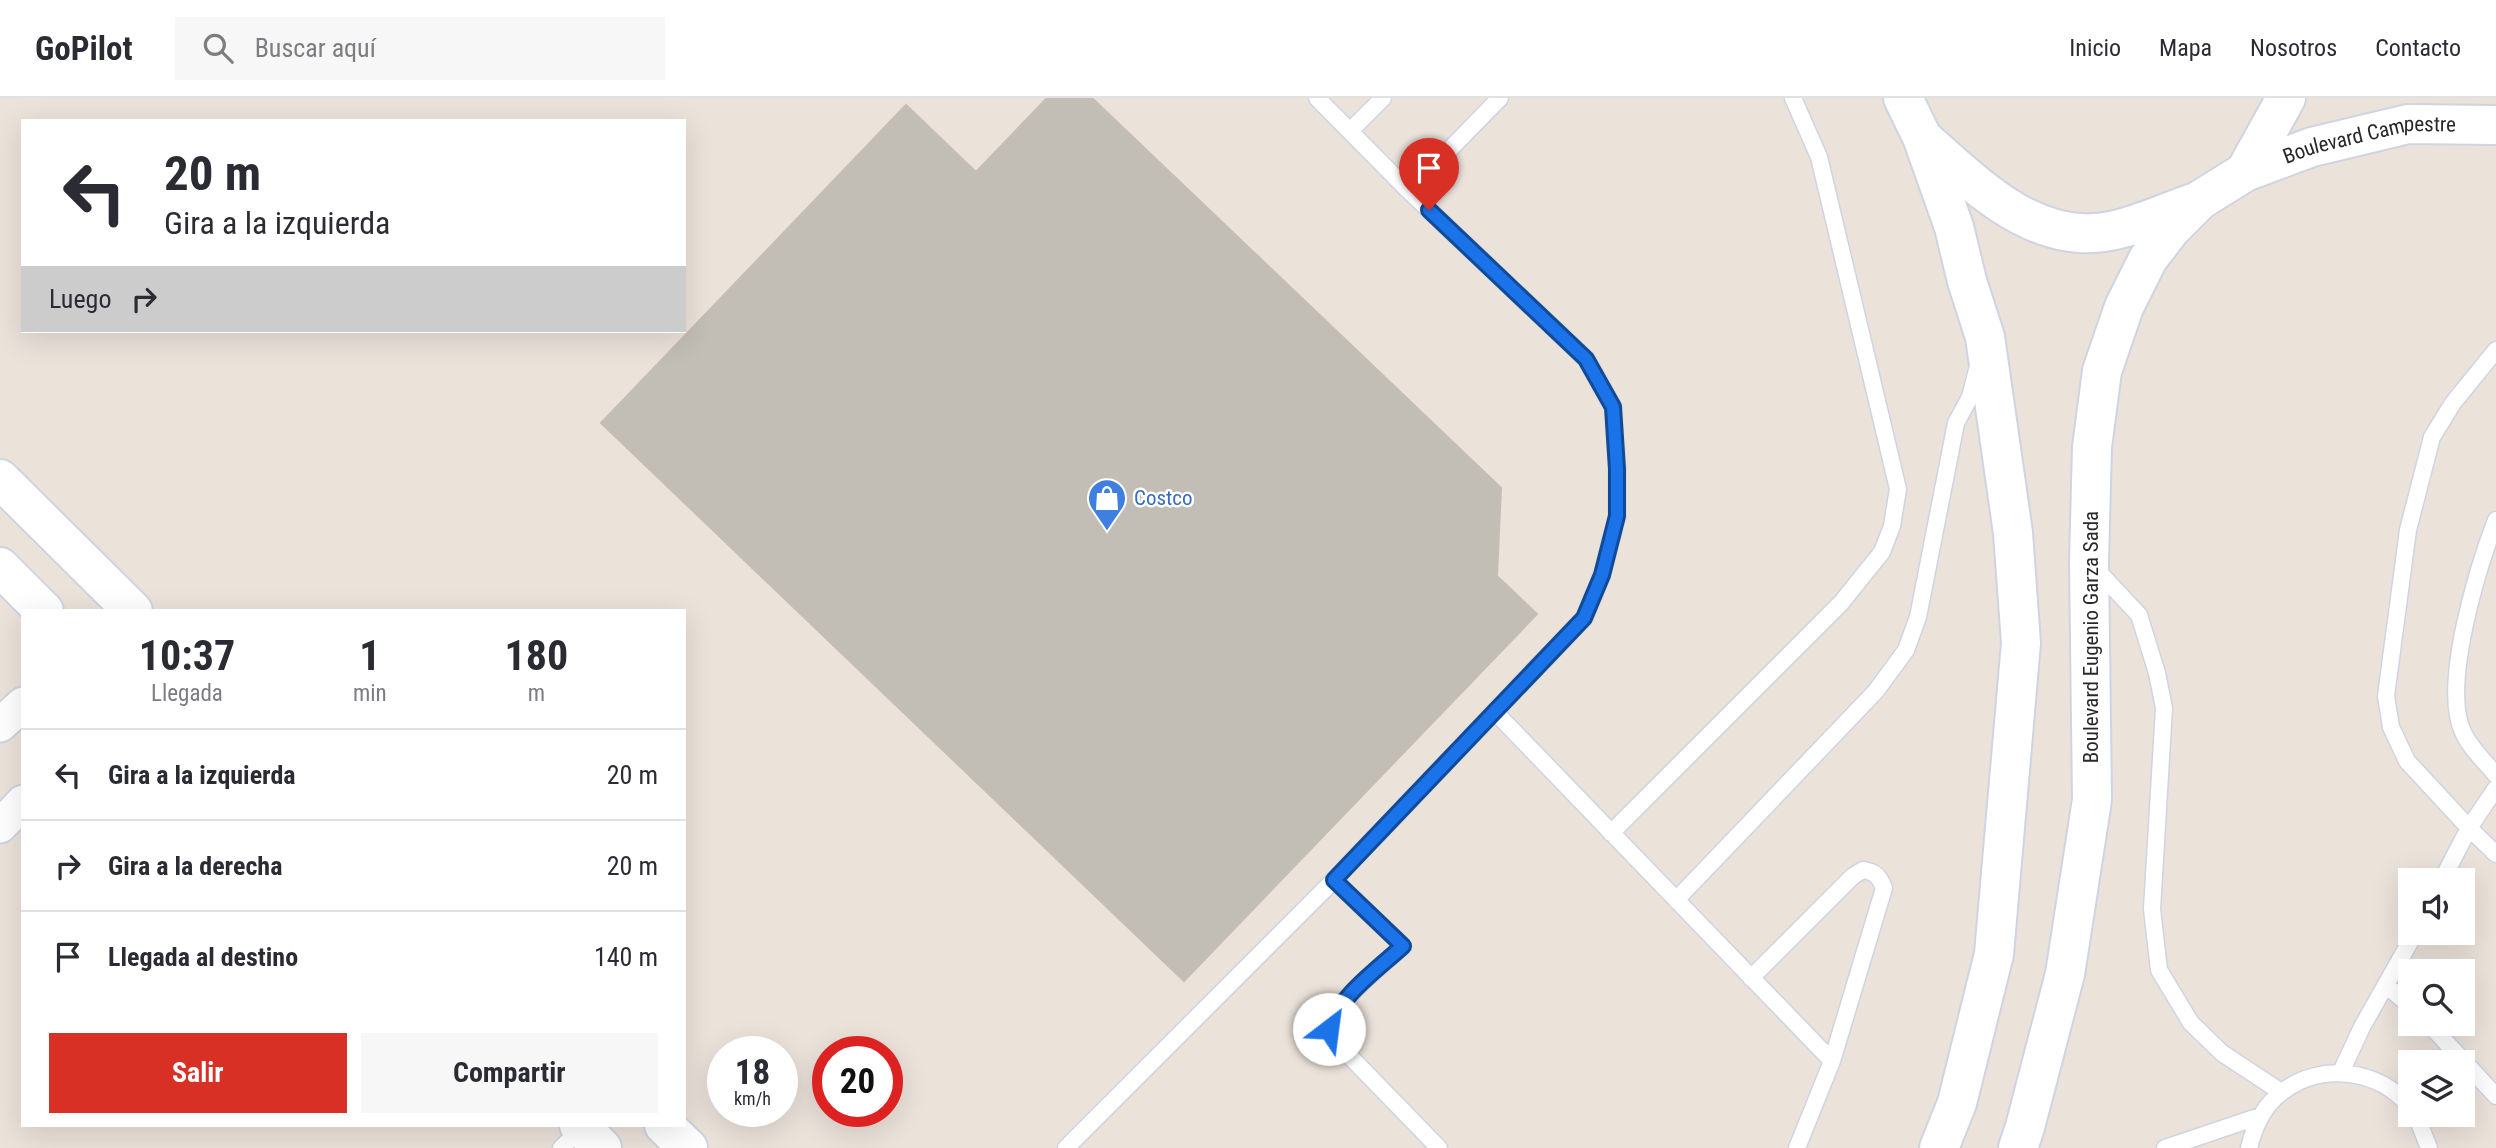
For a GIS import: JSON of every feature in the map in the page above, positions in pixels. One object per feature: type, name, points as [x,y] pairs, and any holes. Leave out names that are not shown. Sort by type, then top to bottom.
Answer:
[{"type":"street","points":[[1903,98],[1922,138],[1954,227],[1967,281],[1985,337],[2014,533],[2021,643],[1994,954],[1956,1103],[1939,1148]]},
{"type":"street","points":[[2245,172],[2286,98]]},
{"type":"street","name":"Boulevard Campestre","points":[[2245,172],[2312,147],[2408,124],[2496,125]]},
{"type":"street","points":[[1922,138],[1978,188],[2007,207],[2044,225],[2080,233],[2114,230],[2200,200]]},
{"type":"street","name":"Boulevard Eugenio Garza Sada","points":[[2018,1148],[2065,974],[2092,800],[2089,561],[2092,447],[2102,371],[2124,307],[2148,259],[2171,229],[2200,200],[2245,172]]},
{"type":"street","points":[[0,479],[124,608]]},
{"type":"street","points":[[0,567],[42,609]]},
{"type":"street","points":[[0,725],[21,706]]},
{"type":"street","points":[[0,826],[21,804]]},
{"type":"street","points":[[666,1127],[688,1148]]},
{"type":"lane","points":[[1350,131],[1382,98]]},
{"type":"lane","points":[[1409,191],[1500,98]]},
{"type":"lane","points":[[1611,833],[1841,603],[1881,552],[1892,526],[1898,489],[1819,157],[1793,98]]},
{"type":"lane","points":[[1066,1148],[1334,880],[1584,618],[1602,575],[1617,516],[1613,407],[1586,359],[1409,191],[1350,131],[1329,102]]},
{"type":"lane","points":[[1676,900],[1876,691],[1906,650],[1918,617],[1956,422],[1970,397],[1985,337]]},
{"type":"lane","points":[[2496,350],[2453,403],[2432,437],[2408,530],[2386,695],[2391,727],[2406,761],[2496,854]]},
{"type":"lane","points":[[2496,520],[2481,560],[2469,605],[2461,642],[2456,699],[2462,731],[2496,775]]},
{"type":"lane","points":[[2089,561],[2139,615],[2157,673],[2164,708],[2152,909],[2159,970],[2191,1023],[2222,1053],[2281,1092]]},
{"type":"lane","points":[[1495,712],[1832,1060]]},
{"type":"lane","points":[[2448,868],[2469,828],[2496,788]]},
{"type":"lane","points":[[1751,978],[1853,876],[1863,870],[1874,872],[1880,877],[1884,888],[1832,1060],[1797,1148]]},
{"type":"lane","points":[[1334,880],[1403,946],[1332,1015],[1329,1029],[1334,1040],[1439,1148]]},
{"type":"lane","points":[[2341,1072],[2362,1027],[2408,945]]},
{"type":"lane","points":[[2386,985],[2398,996]]},
{"type":"lane","points":[[2440,1036],[2496,1096]]},
{"type":"lane","points":[[2249,1148],[2260,1116],[2281,1092],[2309,1077],[2341,1072],[2372,1078],[2398,1093]]},
{"type":"lane","points":[[2165,1148],[2260,1116]]},
{"type":"lane","points":[[2421,1127],[2429,1148]]},
{"type":"building","name":"Costco","points":[[1047,98],[1092,98],[1501,488],[1497,576],[1537,614],[1184,981],[601,423],[906,105],[976,172]]},
{"type":"place","name":"Costco","points":[[1107,532]]},
{"type":"route","points":[[1329,1029],[1332,1015],[1403,946],[1334,880],[1584,618],[1602,575],[1617,516],[1613,407],[1586,359],[1429,210]]}]
